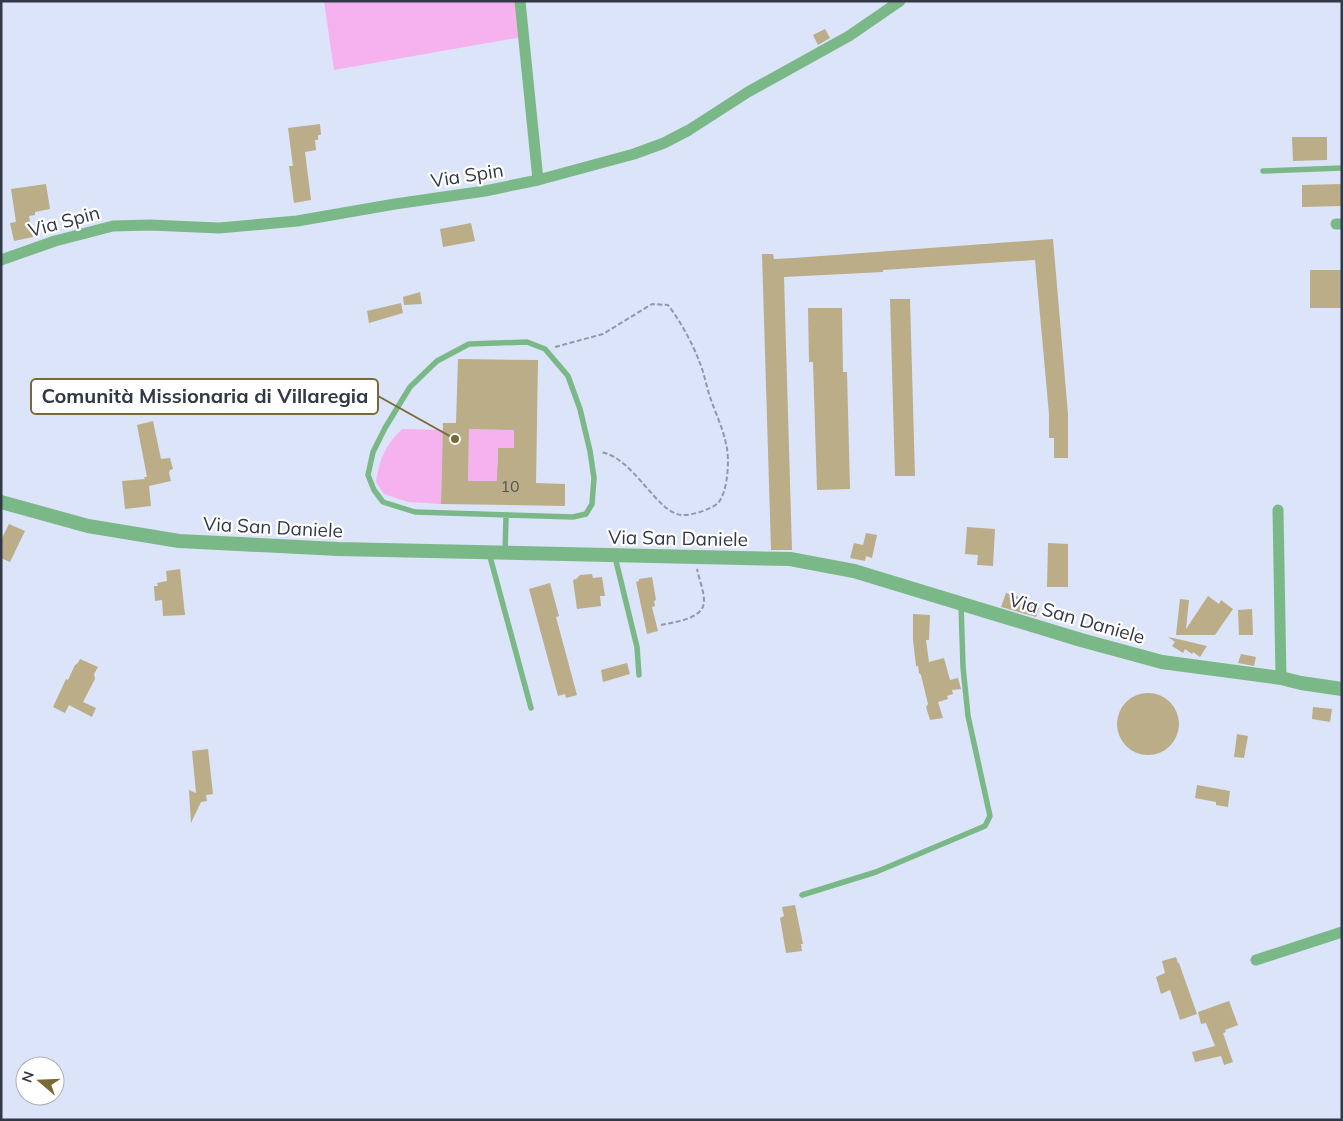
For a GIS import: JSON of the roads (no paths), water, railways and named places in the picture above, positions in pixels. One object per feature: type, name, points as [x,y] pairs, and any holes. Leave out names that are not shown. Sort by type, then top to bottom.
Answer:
[{"type":"street","points":[[520,1],[538,180]]},
{"type":"street","name":"Via Spin","points":[[1,260],[55,241],[113,226],[150,225],[219,228],[252,226],[346,214],[395,204],[485,191],[538,180],[634,154],[664,143],[689,130],[748,92],[849,36],[900,1]]},
{"type":"street","name":"Via San Daniele","points":[[1,502],[88,526],[179,541],[338,549],[790,559],[854,571],[1081,640],[1162,662],[1281,678],[1300,683],[1342,689]]},
{"type":"street","points":[[1278,510],[1281,678]]},
{"type":"street","points":[[1256,960],[1342,932]]},
{"type":"lane","points":[[1264,171],[1342,168]]},
{"type":"lane","points":[[527,342],[545,349],[568,376],[580,409],[590,451],[594,478],[592,504],[586,514],[573,517],[506,516],[415,512],[383,502],[374,490],[368,475],[373,452],[410,387],[437,361],[469,344],[527,342]]},
{"type":"lane","points":[[505,553],[506,516]]},
{"type":"lane","points":[[489,552],[531,708]]},
{"type":"lane","points":[[615,555],[637,647],[639,675]]},
{"type":"lane","points":[[802,896],[876,872],[985,826],[990,816],[968,716],[963,667],[961,602]]},
{"type":"place","name":"Comunità Missionaria di Villaregia","points":[[455,439]]}]
